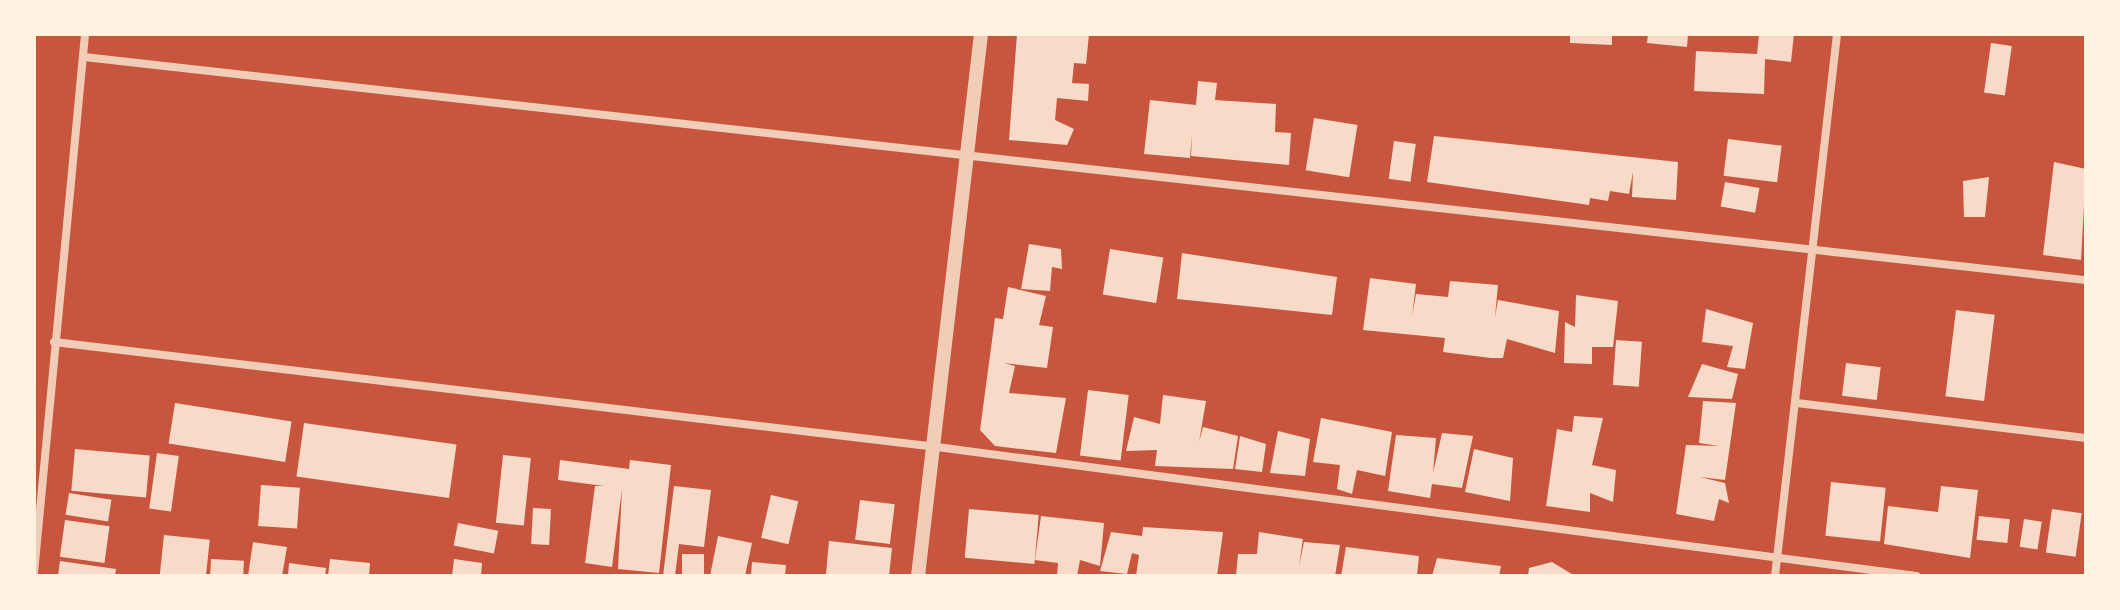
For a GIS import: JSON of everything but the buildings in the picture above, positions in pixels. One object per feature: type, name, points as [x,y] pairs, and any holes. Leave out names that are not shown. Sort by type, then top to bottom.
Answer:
[{"type":"street","points":[[34,573],[85,34]]},
{"type":"street","points":[[918,576],[937,447],[981,34]]},
{"type":"street","points":[[1775,576],[1816,251],[1837,34]]},
{"type":"street","points":[[84,57],[2086,280]]},
{"type":"street","points":[[54,342],[937,447],[1778,554],[1917,576]]},
{"type":"street","points":[[1797,403],[2086,438]]}]
